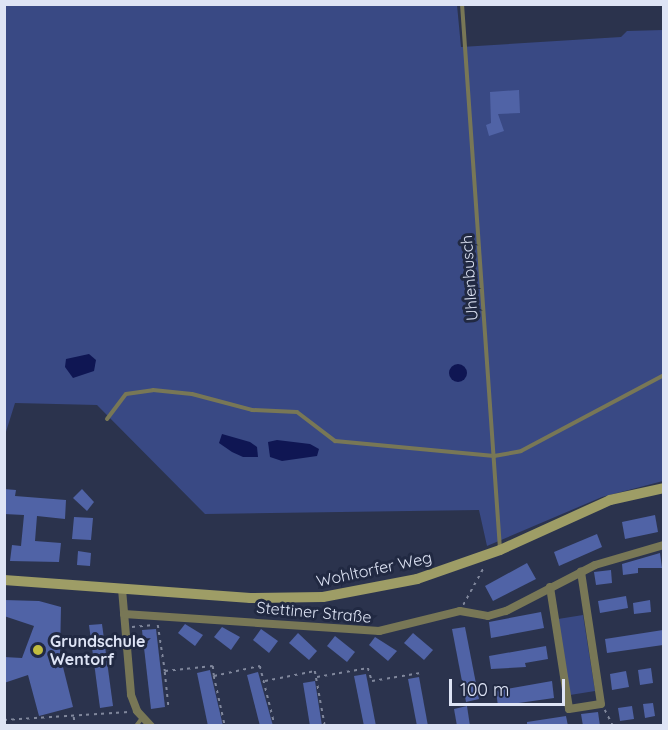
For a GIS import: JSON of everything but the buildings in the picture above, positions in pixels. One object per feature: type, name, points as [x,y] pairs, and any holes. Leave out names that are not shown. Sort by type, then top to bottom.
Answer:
[{"type":"main road","name":"Wohltorfer Weg","points":[[4,580],[250,598],[323,597],[417,579],[500,550],[610,500],[663,488]]},
{"type":"street","name":"Stettiner Straße","points":[[124,614],[379,631],[460,611],[488,616],[550,588],[581,571],[628,553],[663,545]]},
{"type":"street","points":[[550,588],[569,709],[601,704],[581,571]]},
{"type":"street","points":[[122,589],[131,695],[140,714],[151,726]]},
{"type":"lane","name":"Uhlenbusch","points":[[462,4],[500,550]]},
{"type":"lane","points":[[107,419],[126,394],[163,391],[211,398],[252,410],[302,413],[335,441],[494,456],[521,451],[663,375]]},
{"type":"lane","points":[[136,726],[140,714]]},
{"type":"path","points":[[460,611],[485,564]]},
{"type":"path","points":[[126,627],[158,624],[169,709]]},
{"type":"path","points":[[165,672],[213,666],[225,726]]},
{"type":"path","points":[[214,676],[260,666],[275,726]]},
{"type":"path","points":[[317,677],[369,668],[372,681],[420,672]]},
{"type":"path","points":[[264,681],[315,672],[325,726]]},
{"type":"path","points":[[601,704],[613,726]]},
{"type":"path","points":[[4,720],[140,714]]},
{"type":"path","points":[[74,717],[75,726]]},
{"type":"shaded area","points":[[4,5],[457,5],[461,47],[621,37],[627,31],[663,30],[663,481],[602,497],[487,546],[479,510],[205,514],[97,405],[15,403],[5,435]]},
{"type":"shaded area","points":[[89,354],[96,360],[94,371],[73,378],[65,367],[66,359]]},
{"type":"shaded area","points":[[454,364],[462,364],[467,369],[465,380],[454,382],[449,377],[449,369]]},
{"type":"shaded area","points":[[222,434],[250,442],[257,447],[258,457],[243,457],[232,452],[219,443]]},
{"type":"shaded area","points":[[277,440],[310,444],[319,449],[317,456],[282,461],[270,457],[268,442]]},
{"type":"shaded area","points":[[583,615],[595,691],[570,695],[558,619]]},
{"type":"place","name":"Grundschule Wentorf","points":[[38,650]]}]
